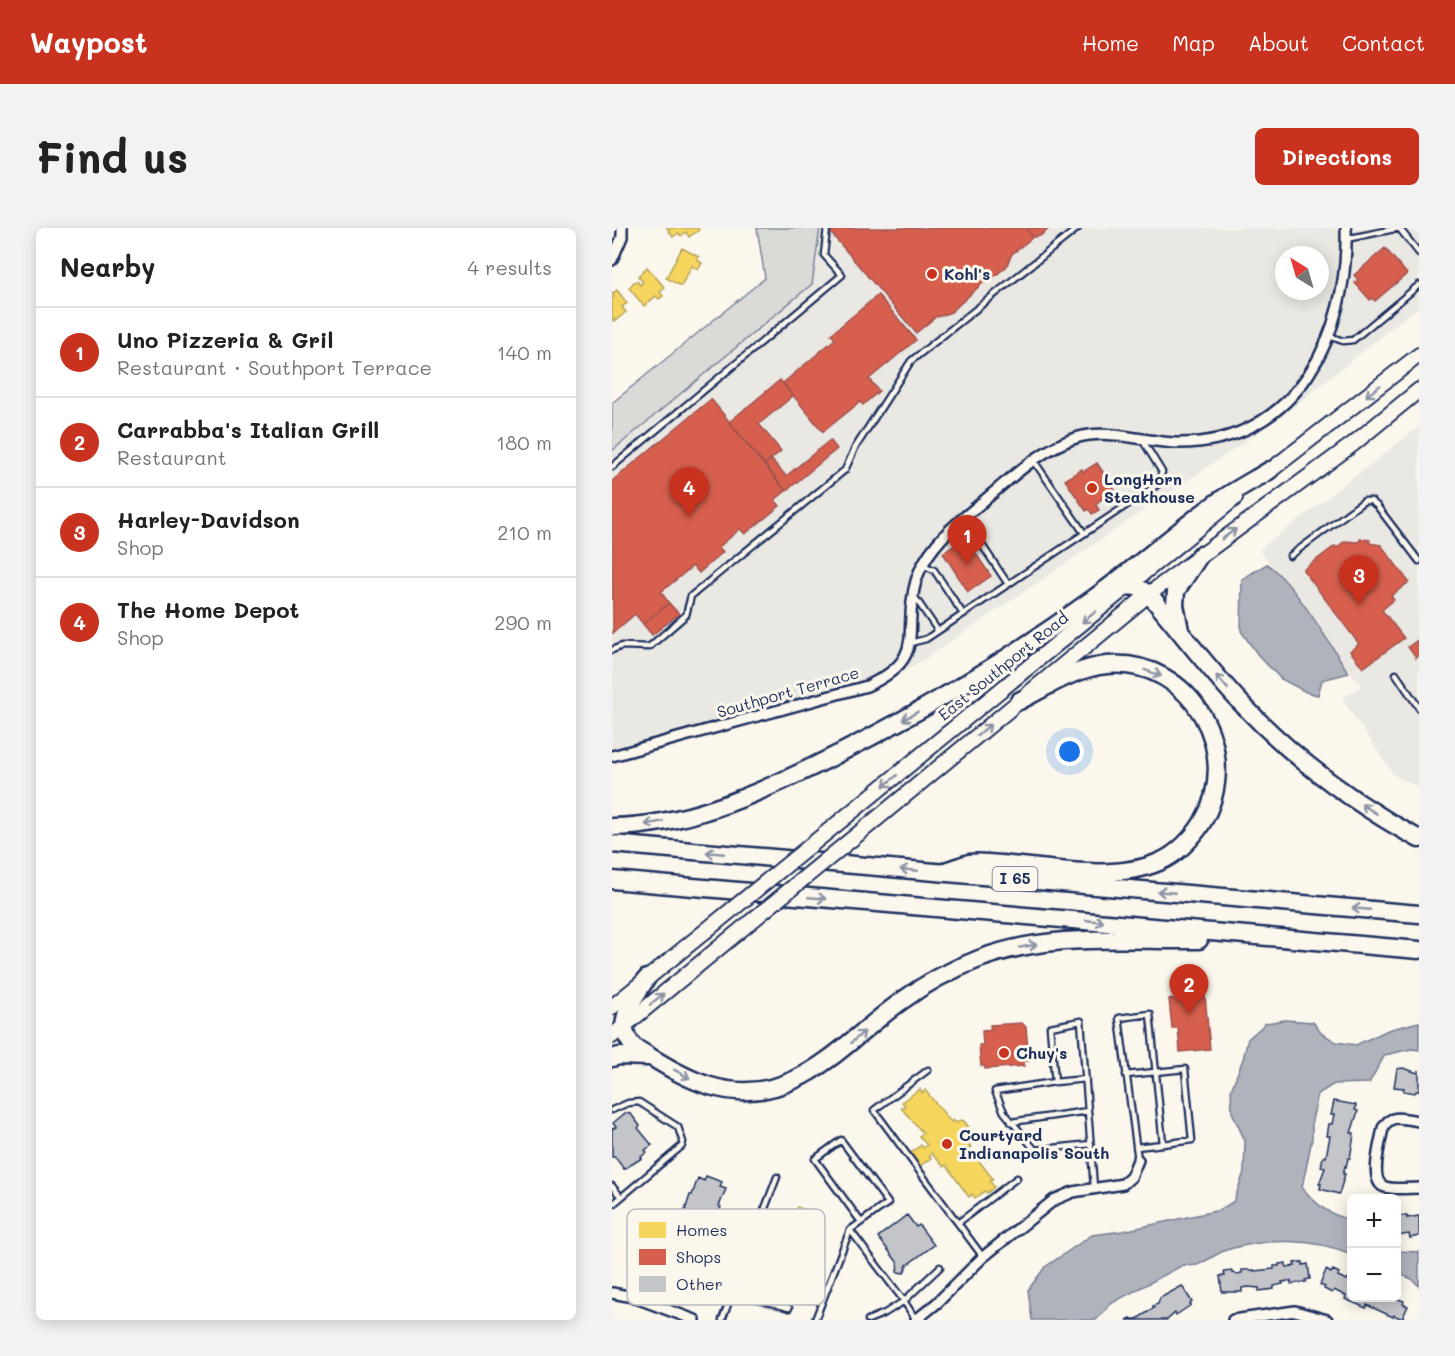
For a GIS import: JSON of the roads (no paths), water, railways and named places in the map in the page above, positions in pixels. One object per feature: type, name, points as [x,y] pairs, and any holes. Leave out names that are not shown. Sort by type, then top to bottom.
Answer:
[{"type":"highway","points":[[612,827],[634,827],[699,814],[790,778],[864,742],[944,697],[1034,641],[1096,597],[1217,503],[1270,470]]},
{"type":"highway","points":[[1180,631],[1175,605],[1176,591],[1200,555]]},
{"type":"highway","points":[[1126,586],[1137,587],[1149,594],[1240,702],[1296,755],[1354,800],[1419,839]]},
{"type":"highway","points":[[940,873],[971,862],[1106,872],[1135,869],[1170,856],[1195,833],[1209,811],[1218,776],[1214,738],[1192,700],[1159,675],[1132,666],[1107,665],[1072,674],[1019,701]]},
{"type":"highway","name":"I 65","points":[[612,844],[1419,914]]},
{"type":"highway","name":"I 65","points":[[612,880],[1419,950]]},
{"type":"highway","points":[[647,978],[621,1019],[627,1040],[633,1047],[693,1081],[712,1087],[743,1091],[770,1089],[794,1082],[819,1068],[903,1000],[932,981],[979,959],[1014,948],[1082,939],[1293,939]]},
{"type":"highway","points":[[612,1058],[651,1057]]},
{"type":"main road","name":"East Southport Road","points":[[647,978],[1126,586],[1270,470],[1419,355]]},
{"type":"main road","points":[[621,1019],[743,928],[1149,594],[1353,444],[1419,390]]},
{"type":"street","points":[[612,260],[622,237],[622,228]]},
{"type":"street","name":"Southport Terrace","points":[[612,756],[867,686],[897,668],[905,657],[910,643],[913,595],[918,576],[941,539],[1034,461],[1063,442],[1085,436],[1115,435],[1143,441],[1177,443],[1204,440],[1228,435],[1260,421],[1282,406],[1303,385],[1317,364],[1329,336],[1342,284],[1346,228]]},
{"type":"street","points":[[1419,1121],[1395,1117],[1387,1121],[1383,1128],[1375,1174],[1378,1182],[1384,1187],[1419,1188]]},
{"type":"street","points":[[916,1320],[938,1303],[983,1257],[1054,1200],[1073,1192],[1123,1184],[1131,1177],[1138,1160]]},
{"type":"street","points":[[612,1293],[627,1296]]},
{"type":"street","points":[[655,1305],[695,1320]]},
{"type":"street","points":[[1233,1320],[1312,1314],[1327,1320]]},
{"type":"lane","points":[[612,467],[842,275],[824,255],[827,228]]},
{"type":"lane","points":[[612,650],[622,646],[649,647],[686,615],[691,596],[845,470],[855,448],[911,361],[1078,228]]},
{"type":"lane","points":[[1346,239],[1376,230],[1399,228],[1419,253]]},
{"type":"lane","points":[[1329,336],[1343,341],[1353,340],[1419,285]]},
{"type":"lane","points":[[910,643],[926,639],[1157,484],[1162,472],[1143,441]]},
{"type":"lane","points":[[1034,461],[1084,533]]},
{"type":"lane","points":[[1290,556],[1364,501],[1371,501],[1419,561]]},
{"type":"lane","points":[[964,518],[1008,584]]},
{"type":"lane","points":[[923,565],[934,570],[963,614]]},
{"type":"lane","points":[[913,595],[938,631]]},
{"type":"lane","points":[[1396,674],[1419,708]]},
{"type":"lane","points":[[1138,1160],[1119,1018],[1150,1014],[1163,1144]]},
{"type":"lane","points":[[1055,1082],[1050,1027],[1081,1021],[1094,1188]]},
{"type":"lane","points":[[1126,1075],[1185,1069],[1192,1140],[1136,1147]]},
{"type":"lane","points":[[928,1070],[874,1110],[983,1257]]},
{"type":"lane","points":[[1086,1079],[995,1091],[1004,1112],[1035,1150],[1091,1144]]},
{"type":"lane","points":[[612,1110],[628,1103],[639,1102],[678,1127],[683,1142],[682,1146],[612,1205]]},
{"type":"lane","points":[[1011,1122],[1088,1111]]},
{"type":"lane","points":[[825,1294],[850,1230],[888,1203],[841,1140],[815,1159],[861,1222]]},
{"type":"lane","points":[[764,1209],[777,1177]]},
{"type":"lane","points":[[958,1223],[1017,1178]]},
{"type":"lane","points":[[612,1186],[621,1197]]},
{"type":"lane","points":[[850,1230],[916,1320]]},
{"type":"lane","points":[[868,1320],[904,1301],[940,1267]]},
{"type":"lane","points":[[722,1320],[727,1305]]},
{"type":"lane","points":[[778,1305],[789,1308]]},
{"type":"lane","points":[[815,1320],[821,1305]]},
{"type":"place","name":"Kohl's","points":[[932,274]]},
{"type":"place","name":"LongHorn Steakhouse","points":[[1092,488]]},
{"type":"place","name":"The Home Depot","points":[[689,517]]},
{"type":"place","name":"Uno Pizzeria & Gril","points":[[967,565]]},
{"type":"place","name":"Harley-Davidson","points":[[1359,605]]},
{"type":"place","name":"Carrabba's Italian Grill","points":[[1189,1014]]},
{"type":"place","name":"Chuy's","points":[[1004,1053]]},
{"type":"place","name":"Courtyard Indianapolis South","points":[[947,1144]]}]
